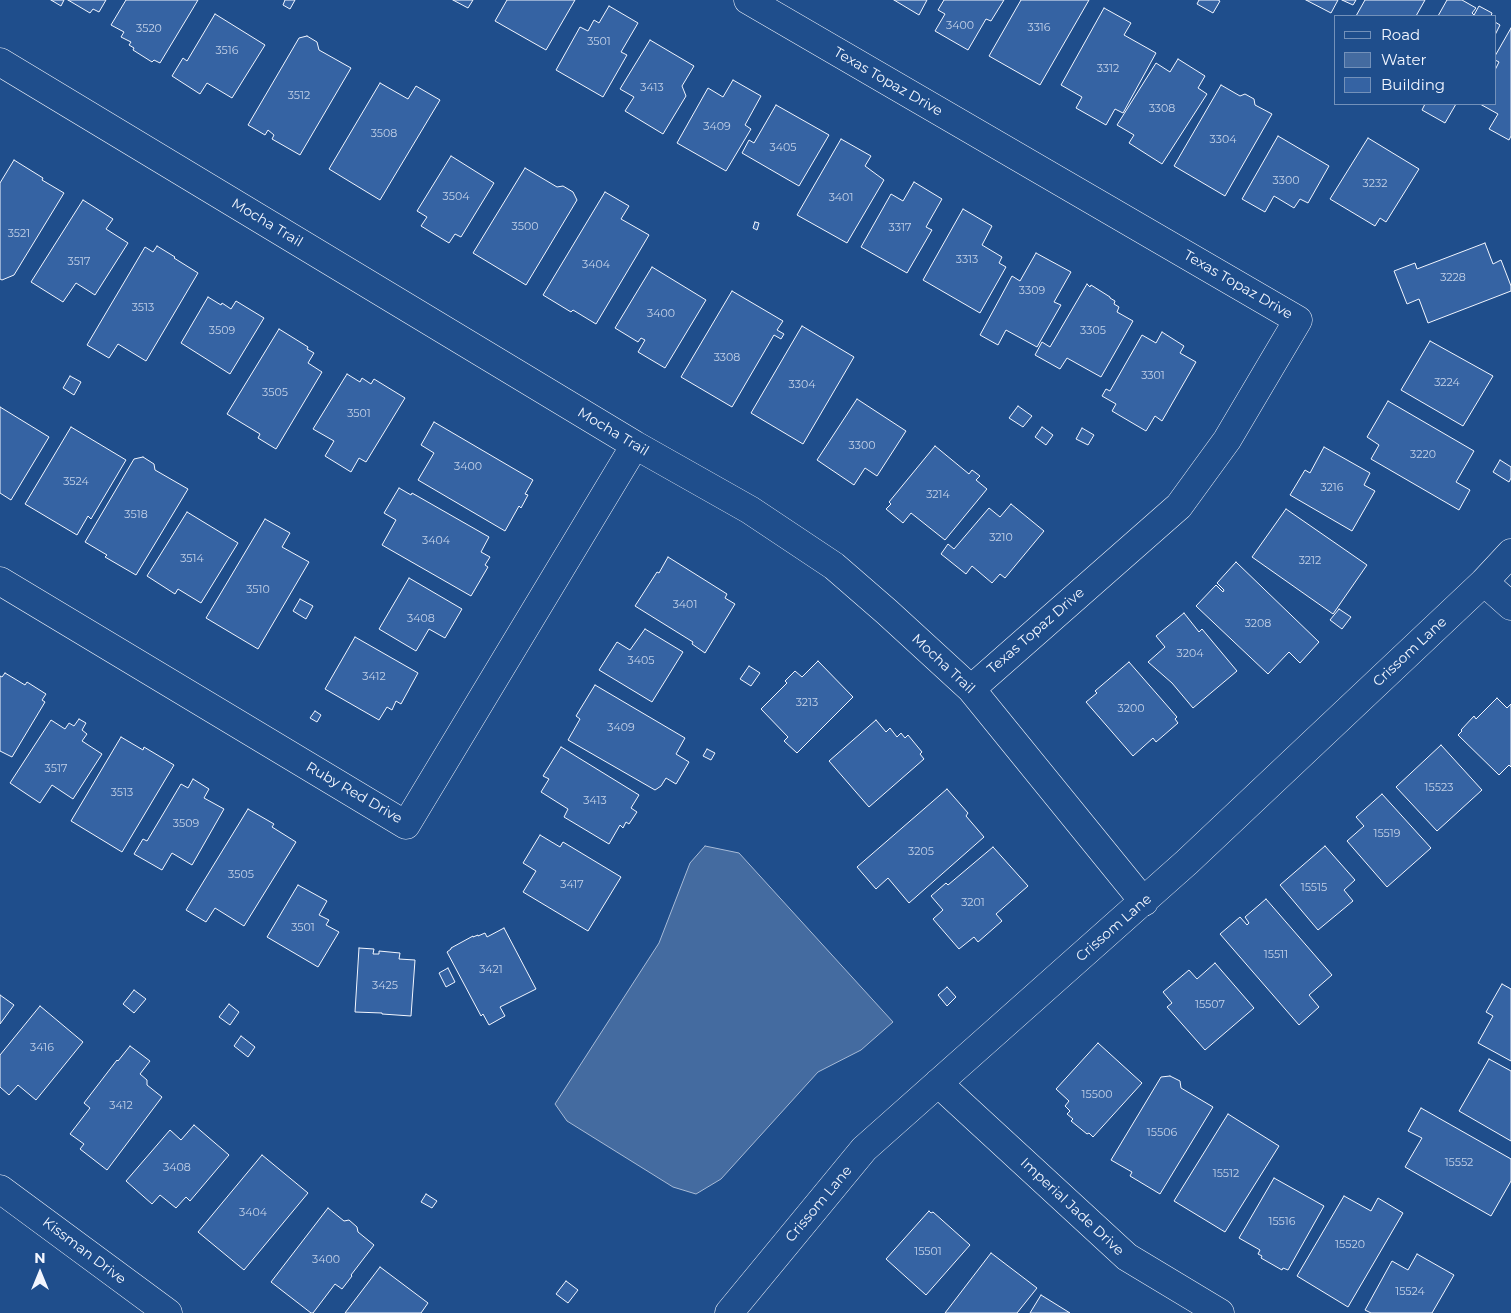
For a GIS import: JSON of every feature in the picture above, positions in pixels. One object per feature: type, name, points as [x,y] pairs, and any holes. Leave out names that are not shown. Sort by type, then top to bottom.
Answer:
[{"type":"street","name":"Texas Topaz Drive","points":[[748,0],[1298,320],[1227,440],[1179,506],[971,689]]},
{"type":"street","name":"Mocha Trail","points":[[0,62],[635,445],[750,510],[834,566],[971,689],[1144,902]]},
{"type":"street","name":"Ruby Red Drive","points":[[0,581],[406,825],[635,445]]},
{"type":"street","name":"Crissom Lane","points":[[729,1313],[864,1149],[1144,902],[1484,582],[1511,554]]},
{"type":"street","points":[[1484,582],[1511,606]]},
{"type":"street","name":"Imperial Jade Drive","points":[[938,1082],[1127,1257],[1220,1313]]},
{"type":"street","name":"Kissman Drive","points":[[0,1189],[168,1313]]},
{"type":"water","points":[[705,846],[739,853],[893,1022],[861,1050],[818,1072],[721,1179],[696,1194],[673,1187],[567,1121],[555,1104],[659,943],[690,863]]},
{"type":"building","points":[[51,0],[64,0],[61,6]]},
{"type":"building","points":[[68,0],[106,0],[99,12],[93,9],[90,13]]},
{"type":"building","points":[[126,0],[198,0],[160,63],[154,60],[152,62],[133,50],[134,48],[129,45],[131,42],[121,37],[124,32],[111,25]]},
{"type":"building","points":[[285,0],[295,0],[290,9],[283,5]]},
{"type":"building","points":[[453,0],[473,0],[468,8]]},
{"type":"building","points":[[507,0],[575,0],[546,50],[495,21]]},
{"type":"building","points":[[894,0],[927,0],[919,15]]},
{"type":"building","points":[[944,0],[1004,0],[991,21],[986,19],[968,50],[935,31],[945,14],[938,10]]},
{"type":"building","points":[[1021,0],[1089,0],[1040,85],[989,56]]},
{"type":"building","points":[[1199,0],[1220,1],[1213,13],[1197,4]]},
{"type":"building","points":[[1306,0],[1338,0],[1331,13]]},
{"type":"building","points":[[1342,0],[1356,0],[1353,5]]},
{"type":"building","points":[[1365,0],[1425,0],[1417,15],[1357,15]]},
{"type":"building","points":[[1447,0],[1462,0],[1476,8],[1472,13],[1474,15],[1439,15]]},
{"type":"building","points":[[609,6],[638,23],[621,52],[627,55],[603,97],[556,70],[580,27],[588,31],[594,20],[599,23]]},
{"type":"building","points":[[1479,6],[1492,13],[1491,15],[1474,15]]},
{"type":"building","points":[[1104,8],[1131,23],[1124,35],[1156,53],[1123,113],[1115,109],[1106,125],[1076,108],[1082,97],[1061,85]]},
{"type":"building","points":[[215,14],[265,45],[232,98],[207,83],[200,94],[172,76],[183,58],[187,61]]},
{"type":"building","points":[[1496,23],[1500,25],[1496,33]]},
{"type":"building","points":[[1511,28],[1511,136],[1509,140],[1489,129],[1498,114],[1482,105],[1496,105],[1496,68],[1499,62],[1496,60],[1496,54]]},
{"type":"building","points":[[307,36],[317,42],[319,50],[351,68],[300,155],[272,139],[274,135],[268,130],[265,135],[248,125],[299,38]]},
{"type":"building","points":[[650,40],[694,66],[682,86],[686,96],[663,134],[625,111],[634,97],[620,89]]},
{"type":"building","points":[[1178,59],[1205,76],[1198,88],[1207,94],[1162,164],[1129,143],[1134,135],[1117,125],[1156,63],[1170,72]]},
{"type":"building","points":[[733,80],[761,96],[745,125],[751,129],[726,171],[677,143],[708,88],[723,97]]},
{"type":"building","points":[[380,83],[408,99],[416,86],[440,100],[380,200],[329,169]]},
{"type":"building","points":[[1221,85],[1240,96],[1245,94],[1254,99],[1255,105],[1272,114],[1225,196],[1174,166]]},
{"type":"building","points":[[776,105],[829,135],[799,186],[742,153],[749,140],[754,143]]},
{"type":"building","points":[[1424,105],[1455,105],[1445,123],[1422,110]]},
{"type":"building","points":[[1278,136],[1329,166],[1308,203],[1300,199],[1294,208],[1274,196],[1265,212],[1242,199]]},
{"type":"building","points":[[1368,138],[1419,169],[1386,222],[1380,218],[1375,226],[1330,199]]},
{"type":"building","points":[[841,139],[871,156],[865,166],[884,180],[847,243],[797,215]]},
{"type":"building","points":[[451,156],[494,183],[461,237],[455,234],[449,243],[421,226],[427,217],[417,211]]},
{"type":"building","points":[[14,160],[64,193],[14,275],[2,280],[0,279],[0,183]]},
{"type":"building","points":[[525,168],[557,187],[563,186],[573,192],[577,200],[526,285],[473,253]]},
{"type":"building","points":[[914,182],[942,199],[926,227],[932,230],[907,273],[861,247],[891,194],[903,201]]},
{"type":"building","points":[[605,192],[629,206],[621,219],[649,235],[596,324],[543,295]]},
{"type":"building","points":[[83,200],[113,219],[106,229],[128,243],[95,295],[76,283],[63,302],[31,282]]},
{"type":"building","points":[[963,209],[992,226],[982,245],[1002,257],[999,263],[1006,267],[980,313],[923,280]]},
{"type":"building","points":[[755,222],[759,223],[757,230],[753,228]]},
{"type":"building","points":[[1485,243],[1493,264],[1501,260],[1511,286],[1511,291],[1428,323],[1419,299],[1407,304],[1394,271],[1415,263],[1417,269]]},
{"type":"building","points":[[157,246],[198,273],[146,361],[118,344],[109,358],[87,345],[145,247],[153,252]]},
{"type":"building","points":[[1036,253],[1071,272],[1054,302],[1061,305],[1037,347],[1006,330],[998,345],[980,335],[1012,276],[1020,281]]},
{"type":"building","points":[[652,267],[706,300],[665,368],[638,352],[645,340],[641,338],[638,342],[615,328]]},
{"type":"building","points":[[1087,284],[1115,301],[1114,304],[1119,307],[1117,312],[1133,321],[1101,377],[1067,358],[1060,369],[1035,355],[1042,342],[1050,347]]},
{"type":"building","points":[[732,291],[783,321],[777,330],[784,334],[781,339],[774,335],[732,407],[681,377]]},
{"type":"building","points":[[208,297],[231,309],[236,301],[264,318],[230,374],[181,343]]},
{"type":"building","points":[[802,326],[854,357],[803,444],[751,413]]},
{"type":"building","points":[[279,329],[308,347],[307,349],[314,353],[308,363],[322,372],[276,449],[258,438],[260,434],[227,414]]},
{"type":"building","points":[[1162,332],[1184,346],[1180,353],[1196,362],[1162,421],[1155,416],[1146,431],[1112,411],[1116,404],[1102,396],[1106,389],[1110,391],[1142,335],[1156,343]]},
{"type":"building","points":[[1430,341],[1493,376],[1463,426],[1401,390]]},
{"type":"building","points":[[347,374],[360,382],[362,378],[371,384],[374,379],[405,398],[366,462],[359,458],[351,472],[325,456],[334,441],[313,429]]},
{"type":"building","points":[[70,376],[81,382],[74,395],[63,388]]},
{"type":"building","points":[[857,399],[906,431],[877,476],[865,468],[854,485],[817,460]]},
{"type":"building","points":[[1388,401],[1474,451],[1456,482],[1470,490],[1459,510],[1371,459],[1379,445],[1367,437]]},
{"type":"building","points":[[1018,406],[1032,416],[1023,427],[1009,418]]},
{"type":"building","points":[[0,407],[49,437],[11,500],[0,493]]},
{"type":"building","points":[[434,422],[533,480],[525,494],[528,495],[521,508],[519,506],[505,531],[418,480],[434,453],[421,445]]},
{"type":"building","points":[[71,427],[126,460],[91,519],[88,516],[77,535],[25,504]]},
{"type":"building","points":[[1042,427],[1053,435],[1046,445],[1035,437]]},
{"type":"building","points":[[1082,428],[1094,435],[1088,445],[1076,439]]},
{"type":"building","points":[[935,446],[969,474],[972,470],[980,476],[976,480],[987,489],[945,540],[911,513],[903,523],[886,509],[891,504],[889,502]]},
{"type":"building","points":[[1324,447],[1370,473],[1364,485],[1375,491],[1352,531],[1290,495],[1305,470],[1310,473]]},
{"type":"building","points":[[143,457],[154,464],[155,470],[188,489],[136,575],[105,557],[107,555],[85,542],[134,459]]},
{"type":"building","points":[[1500,460],[1511,467],[1509,482],[1493,472]]},
{"type":"building","points":[[399,488],[411,495],[412,493],[489,537],[481,552],[490,557],[485,565],[488,567],[471,596],[382,545],[396,520],[384,513]]},
{"type":"building","points":[[1011,504],[1044,531],[1005,578],[1000,574],[992,583],[972,566],[966,574],[941,554],[948,544],[954,549],[989,508],[1000,517]]},
{"type":"building","points":[[1286,509],[1367,565],[1333,614],[1252,557]]},
{"type":"building","points":[[187,512],[238,543],[201,603],[178,589],[175,594],[147,576]]},
{"type":"building","points":[[265,519],[290,533],[282,547],[309,562],[258,649],[206,618]]},
{"type":"building","points":[[668,557],[727,594],[725,598],[735,604],[705,653],[692,644],[693,642],[635,606]]},
{"type":"building","points":[[1236,562],[1319,642],[1300,663],[1289,652],[1268,674],[1196,606],[1216,585],[1223,592],[1224,590],[1217,583]]},
{"type":"building","points":[[409,578],[462,609],[445,638],[429,629],[416,651],[379,629]]},
{"type":"building","points":[[300,599],[313,606],[306,619],[293,611]]},
{"type":"building","points":[[1339,609],[1351,617],[1342,629],[1330,620]]},
{"type":"building","points":[[1184,613],[1199,632],[1202,629],[1237,671],[1193,708],[1172,683],[1148,662],[1165,647],[1156,636]]},
{"type":"building","points":[[645,629],[683,652],[652,702],[599,670],[617,642],[630,650]]},
{"type":"building","points":[[355,637],[418,673],[401,704],[396,701],[392,710],[387,707],[379,720],[325,689]]},
{"type":"building","points":[[818,661],[853,697],[797,753],[784,741],[788,737],[761,709],[787,683],[785,681],[795,671],[802,677]]},
{"type":"building","points":[[1129,662],[1177,717],[1175,719],[1178,723],[1156,742],[1153,738],[1133,756],[1086,702],[1097,693],[1095,691]]},
{"type":"building","points":[[749,666],[760,673],[751,686],[740,679]]},
{"type":"building","points":[[5,673],[25,685],[27,682],[46,694],[42,700],[45,702],[12,757],[0,751],[0,676],[2,677]]},
{"type":"building","points":[[595,685],[685,738],[676,754],[689,762],[676,784],[666,778],[661,786],[655,790],[568,740],[580,719],[576,716]]},
{"type":"building","points":[[1497,698],[1507,708],[1511,704],[1511,767],[1509,765],[1499,775],[1458,735],[1474,716],[1476,719]]},
{"type":"building","points":[[315,711],[321,715],[317,722],[310,718]]},
{"type":"building","points":[[79,719],[86,723],[82,730],[87,734],[82,741],[102,754],[73,799],[52,785],[40,803],[10,783],[51,720],[65,729],[69,723],[74,726]]},
{"type":"building","points":[[876,720],[886,732],[890,728],[897,737],[901,733],[905,738],[908,735],[922,752],[920,754],[924,759],[869,807],[829,761]]},
{"type":"building","points":[[121,737],[143,750],[144,747],[174,765],[122,852],[71,821]]},
{"type":"building","points":[[1441,745],[1482,790],[1437,831],[1396,787]]},
{"type":"building","points":[[561,747],[639,795],[631,808],[637,812],[629,824],[626,822],[623,828],[620,825],[609,844],[564,817],[568,809],[541,792],[549,779],[543,776]]},
{"type":"building","points":[[707,749],[715,753],[711,760],[703,756]]},
{"type":"building","points":[[193,779],[209,789],[204,798],[224,809],[192,865],[172,853],[162,870],[134,854],[143,839],[147,841],[181,784],[188,788]]},
{"type":"building","points":[[947,789],[968,813],[966,816],[984,837],[909,903],[888,878],[876,889],[857,867]]},
{"type":"building","points":[[1382,794],[1431,848],[1387,887],[1347,841],[1364,826],[1356,817]]},
{"type":"building","points":[[248,809],[274,824],[272,827],[296,842],[244,926],[215,908],[206,922],[186,910]]},
{"type":"building","points":[[540,835],[560,847],[563,842],[621,877],[588,931],[523,892],[536,871],[523,863]]},
{"type":"building","points":[[1325,846],[1355,880],[1344,890],[1353,901],[1318,930],[1280,885]]},
{"type":"building","points":[[993,847],[1028,886],[996,914],[1002,921],[978,942],[974,937],[959,949],[933,919],[943,910],[931,896],[946,883],[948,885]]},
{"type":"building","points":[[298,885],[327,901],[319,915],[329,920],[326,925],[339,932],[318,967],[267,937]]},
{"type":"building","points":[[1266,899],[1332,975],[1309,995],[1319,1007],[1299,1025],[1220,934],[1240,917],[1247,925],[1249,923],[1245,917]]},
{"type":"building","points":[[504,928],[536,989],[500,1007],[505,1016],[489,1025],[483,1014],[481,1016],[447,952],[473,936],[485,933],[487,937]]},
{"type":"building","points":[[359,948],[374,949],[373,954],[379,954],[379,951],[400,953],[399,959],[415,960],[411,1016],[355,1012]]},
{"type":"building","points":[[1215,963],[1254,1008],[1205,1050],[1167,1007],[1172,1003],[1163,992],[1189,970],[1197,979]]},
{"type":"building","points":[[448,968],[455,982],[446,987],[439,973]]},
{"type":"building","points":[[1502,984],[1511,989],[1511,1061],[1478,1043],[1493,1016],[1486,1012]]},
{"type":"building","points":[[947,987],[956,997],[947,1006],[938,995]]},
{"type":"building","points":[[134,990],[146,999],[134,1013],[123,1004]]},
{"type":"building","points":[[0,995],[14,1005],[0,1024]]},
{"type":"building","points":[[229,1004],[239,1012],[230,1025],[219,1017]]},
{"type":"building","points":[[40,1006],[83,1042],[36,1100],[18,1085],[9,1095],[0,1087],[0,1055]]},
{"type":"building","points":[[241,1036],[255,1047],[248,1057],[234,1046]]},
{"type":"building","points":[[1098,1043],[1142,1083],[1093,1137],[1071,1121],[1073,1119],[1067,1114],[1070,1111],[1065,1106],[1069,1101],[1056,1089]]},
{"type":"building","points":[[130,1046],[150,1061],[140,1074],[147,1080],[147,1085],[162,1097],[107,1170],[80,1149],[84,1144],[70,1134],[90,1108],[84,1103]]},
{"type":"building","points":[[1489,1059],[1511,1071],[1511,1141],[1459,1111]]},
{"type":"building","points":[[1170,1076],[1180,1081],[1181,1088],[1213,1107],[1160,1194],[1130,1176],[1132,1172],[1111,1160],[1161,1077]]},
{"type":"building","points":[[1421,1108],[1511,1159],[1511,1181],[1491,1216],[1405,1167],[1422,1138],[1408,1131]]},
{"type":"building","points":[[1228,1114],[1279,1146],[1225,1232],[1174,1201]]},
{"type":"building","points":[[194,1125],[229,1155],[190,1201],[186,1197],[176,1208],[160,1195],[152,1204],[126,1181],[170,1130],[181,1140]]},
{"type":"building","points":[[262,1155],[308,1193],[244,1270],[198,1232]]},
{"type":"building","points":[[1274,1178],[1324,1206],[1288,1270],[1283,1268],[1282,1270],[1261,1258],[1262,1256],[1258,1254],[1260,1250],[1239,1238]]},
{"type":"building","points":[[426,1194],[437,1201],[432,1208],[421,1202]]},
{"type":"building","points":[[1344,1196],[1371,1211],[1378,1198],[1403,1213],[1348,1307],[1297,1276]]},
{"type":"building","points":[[328,1208],[344,1221],[349,1220],[357,1227],[358,1232],[374,1245],[342,1289],[335,1284],[313,1313],[311,1313],[271,1282]]},
{"type":"building","points":[[929,1211],[933,1212],[970,1245],[926,1295],[886,1259]]},
{"type":"building","points":[[991,1253],[1037,1288],[1017,1313],[945,1313]]},
{"type":"building","points":[[1417,1254],[1454,1275],[1432,1313],[1371,1313],[1365,1310],[1392,1261],[1408,1270]]},
{"type":"building","points":[[380,1267],[428,1303],[421,1313],[345,1313]]},
{"type":"building","points":[[566,1281],[578,1290],[568,1303],[556,1294]]},
{"type":"building","points":[[1041,1295],[1070,1313],[1030,1313]]}]
